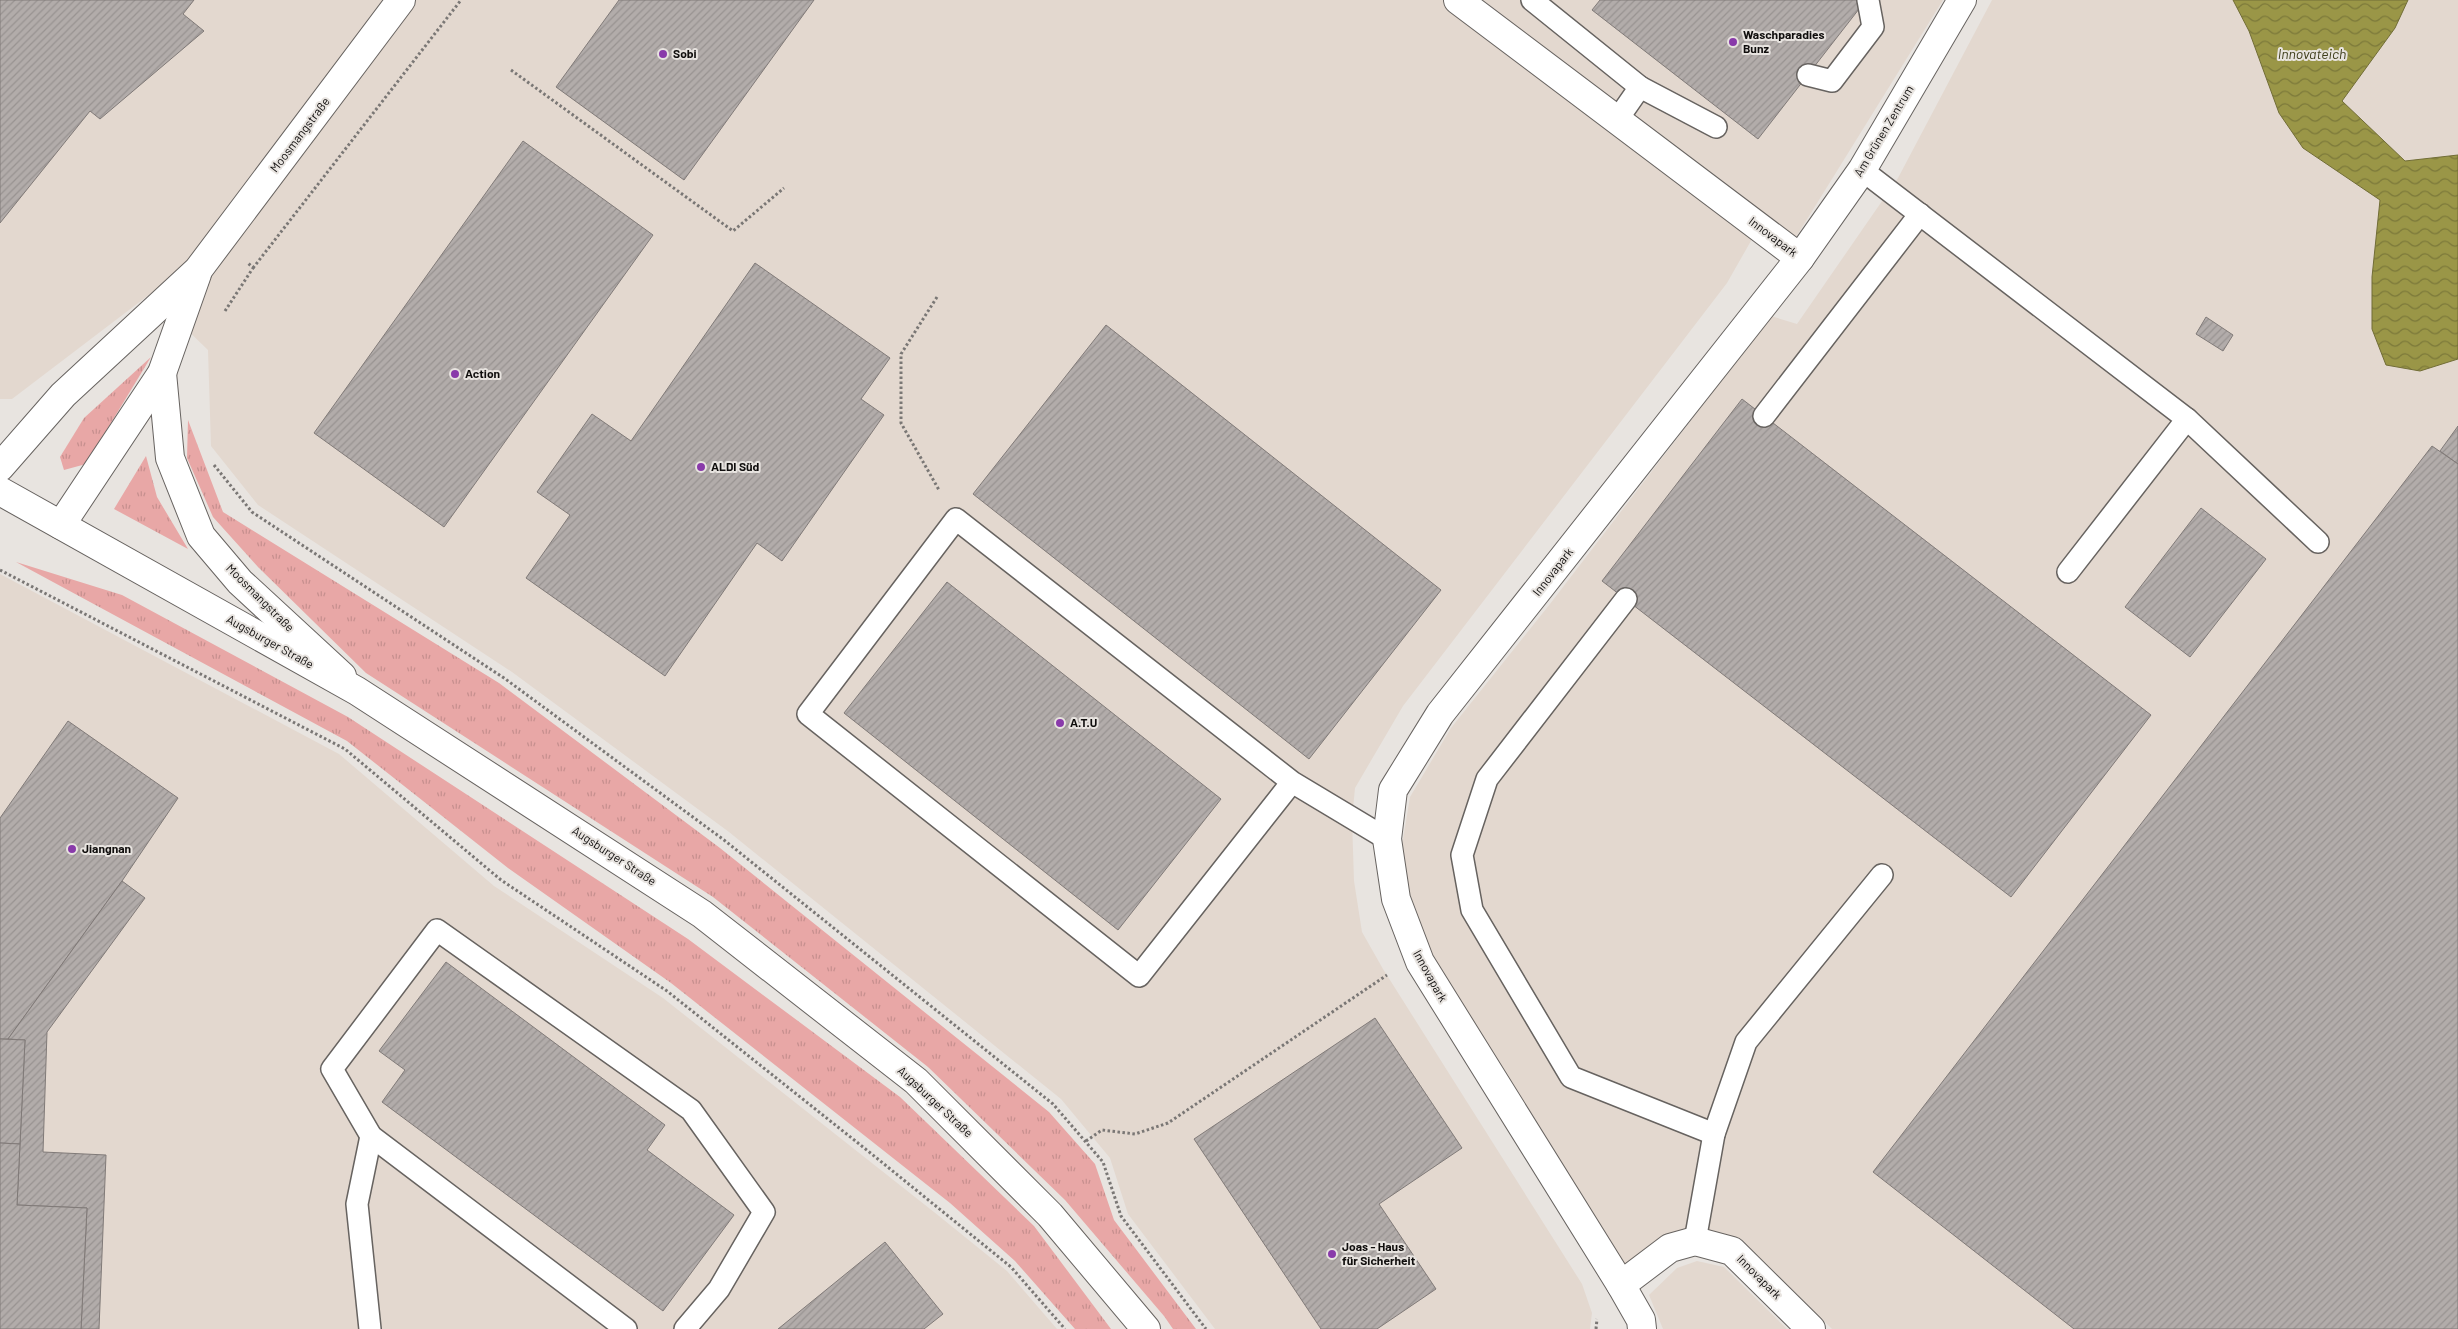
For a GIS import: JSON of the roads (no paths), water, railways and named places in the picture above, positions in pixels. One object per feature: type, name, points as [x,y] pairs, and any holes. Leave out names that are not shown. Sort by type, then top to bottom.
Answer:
[{"type":"street","name":"Moosmangstraße","points":[[0,467],[63,395],[198,270],[401,0]]},
{"type":"street","name":"Innovapark","points":[[1458,0],[1800,258],[1440,714],[1393,790],[1387,839],[1396,899],[1420,962],[1621,1285],[1641,1320],[1642,1329]]},
{"type":"street","name":"Am Grünen Zentrum","points":[[1800,258],[1862,170],[1962,0]]},
{"type":"street","name":"Moosmangstraße","points":[[61,525],[162,373],[198,270]]},
{"type":"street","name":"Moosmangstraße","points":[[162,373],[170,458],[201,536],[240,582],[357,691]]},
{"type":"street","name":"Augsburger Straße","points":[[0,491],[357,691],[702,914],[916,1080],[1050,1216],[1146,1329]]},
{"type":"street","name":"Innovapark","points":[[1695,1241],[1732,1251],[1811,1329]]},
{"type":"street","points":[[1621,1285],[1670,1248],[1695,1241]]},
{"type":"lane","points":[[1532,0],[1640,87],[1716,127]]},
{"type":"lane","points":[[1808,75],[1832,81],[1873,27],[1868,0]]},
{"type":"lane","points":[[1617,120],[1640,87]]},
{"type":"lane","points":[[1862,170],[2187,420],[2318,542]]},
{"type":"lane","points":[[1764,416],[1920,214]]},
{"type":"lane","points":[[2068,572],[2187,420]]},
{"type":"lane","points":[[1292,782],[1139,976],[808,714],[956,519],[1292,782],[1387,839]]},
{"type":"lane","points":[[1626,598],[1487,779],[1462,855],[1472,910],[1571,1077],[1714,1134]]},
{"type":"lane","points":[[1695,1241],[1714,1134],[1746,1042],[1882,875]]},
{"type":"lane","points":[[626,1329],[371,1136],[332,1069],[438,930],[691,1110],[764,1212],[719,1289],[685,1329]]},
{"type":"lane","points":[[370,1329],[357,1204],[371,1136]]},
{"type":"water","name":"Innovateich","points":[[2233,0],[2408,0],[2395,28],[2342,101],[2405,161],[2458,155],[2458,359],[2420,371],[2386,365],[2372,329],[2372,277],[2380,200],[2303,148],[2279,113],[2249,31]]},
{"type":"place","name":"Waschparadies Bunz","points":[[1733,42]]},
{"type":"place","name":"Sobi","points":[[663,54]]},
{"type":"place","name":"Action","points":[[455,374]]},
{"type":"place","name":"ALDI Süd","points":[[701,467]]},
{"type":"place","name":"A.T.U","points":[[1060,723]]},
{"type":"place","name":"Jiangnan","points":[[72,849]]},
{"type":"place","name":"Joas - Haus für Sicherheit","points":[[1332,1254]]}]
